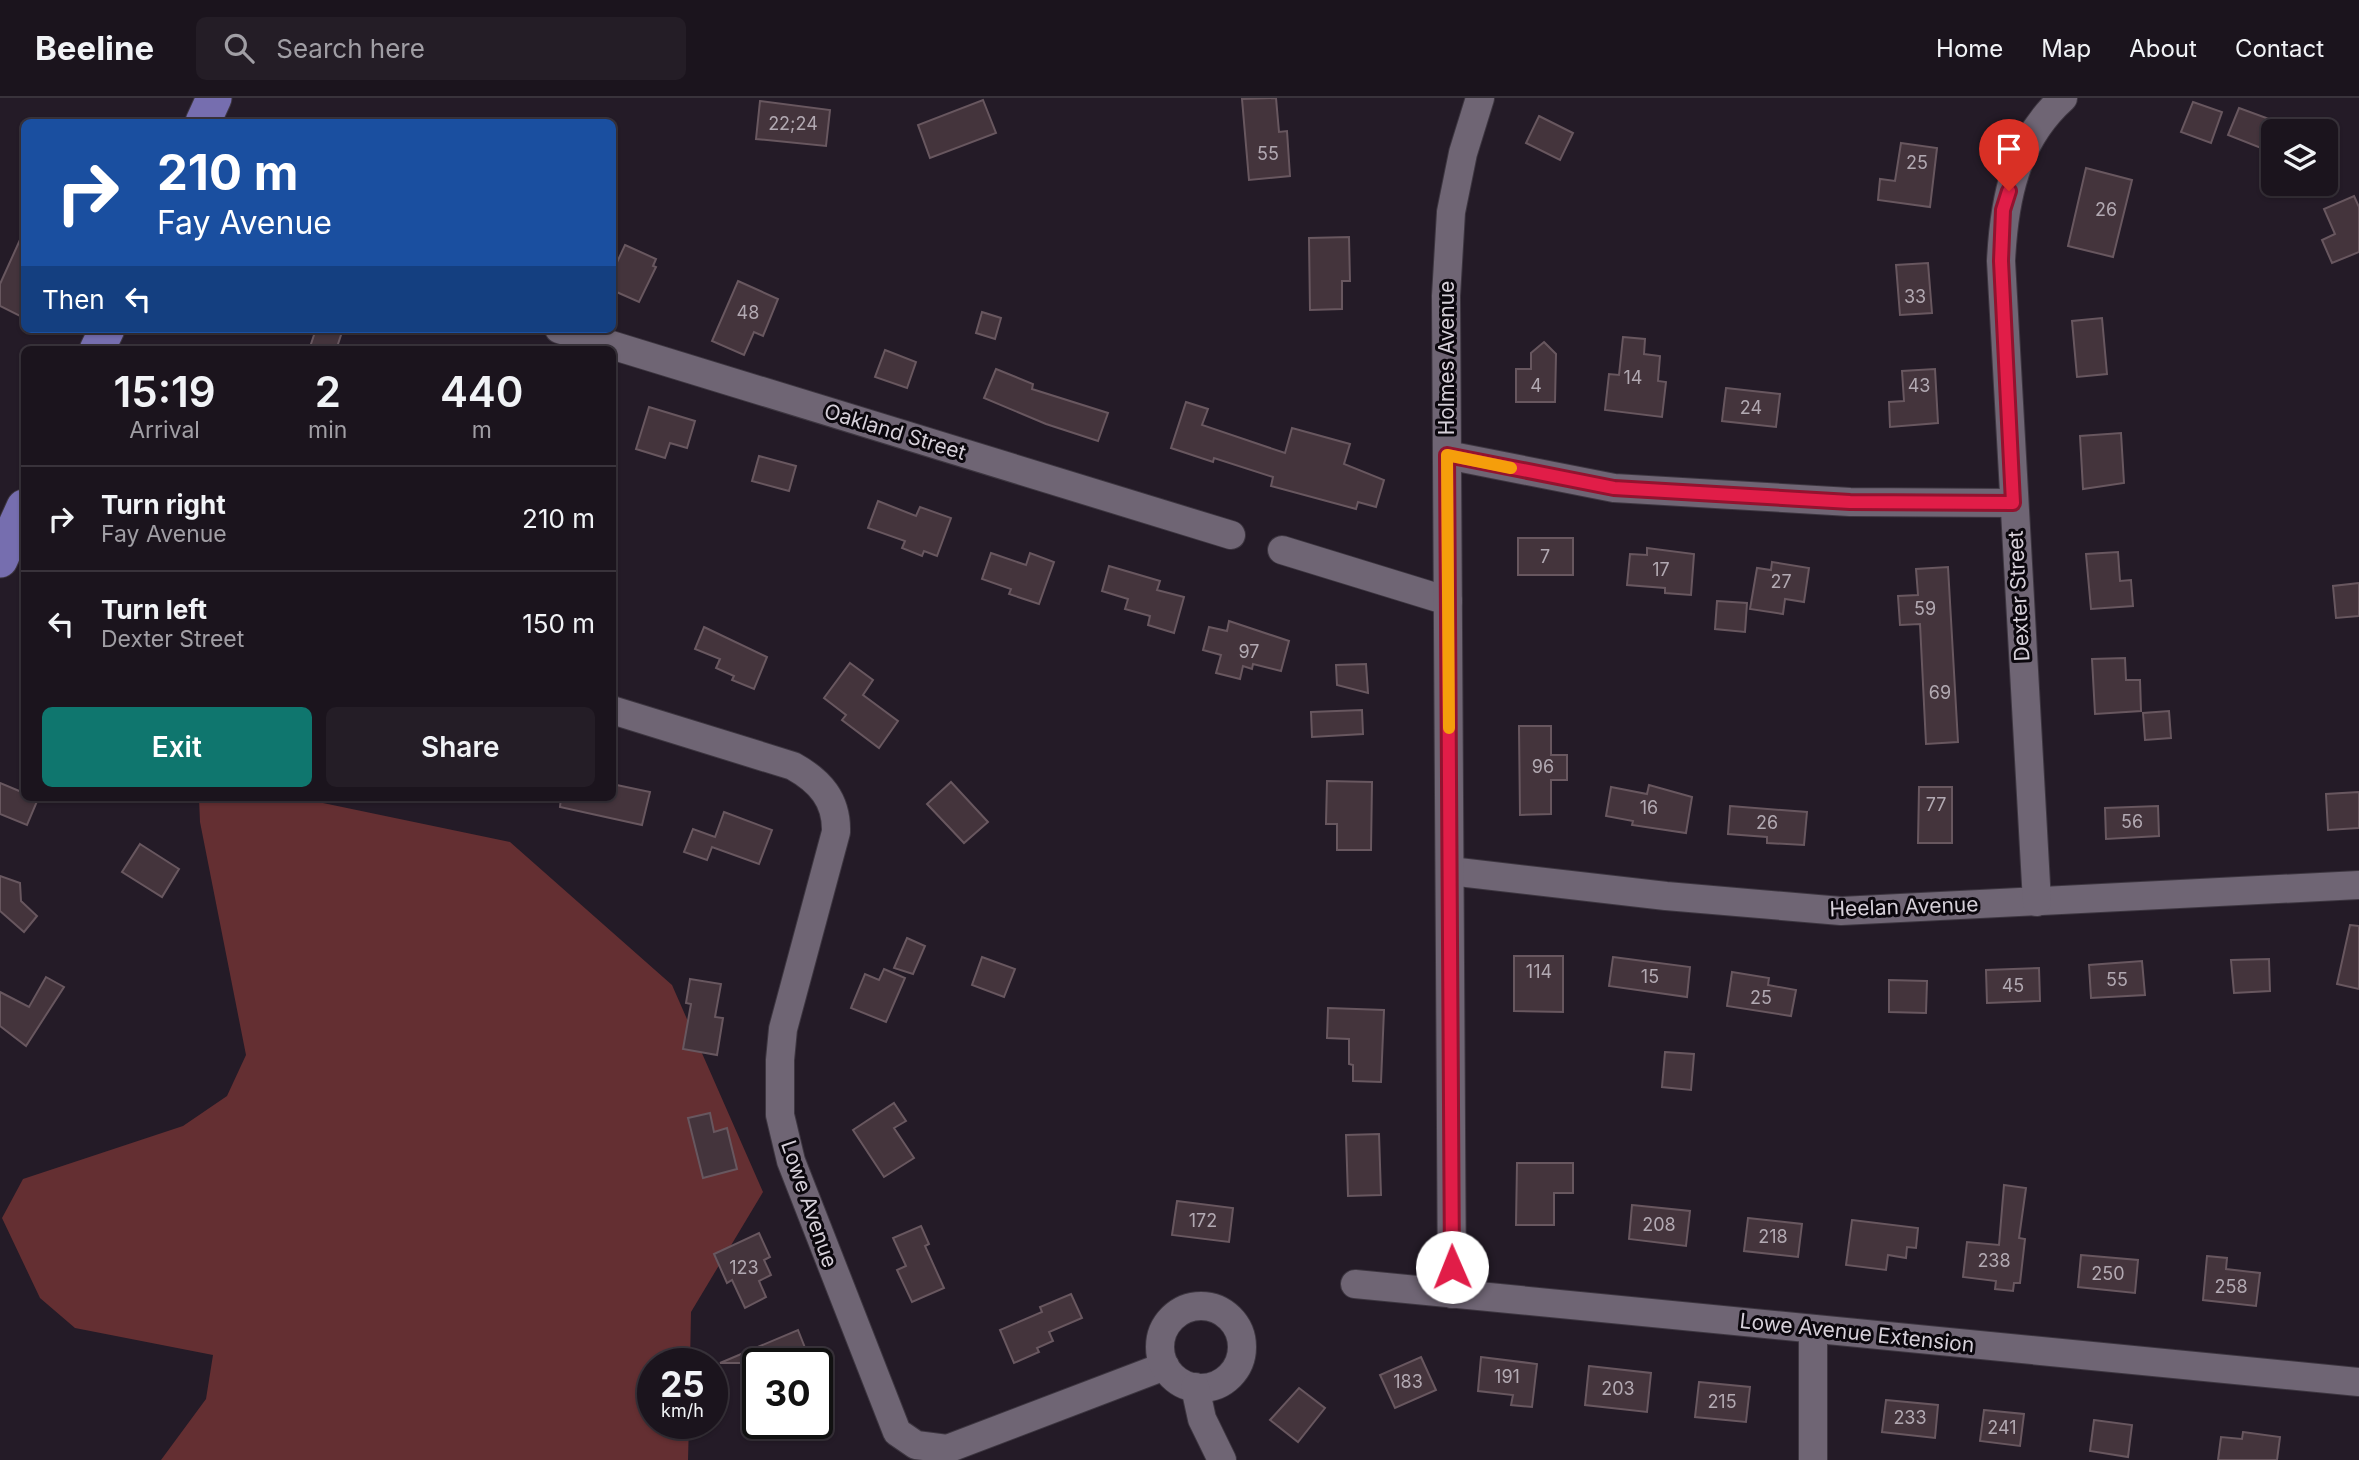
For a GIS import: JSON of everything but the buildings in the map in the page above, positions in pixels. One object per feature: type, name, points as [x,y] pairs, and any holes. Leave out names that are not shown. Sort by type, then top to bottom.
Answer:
[{"type":"main road","points":[[204,119],[214,98]]},
{"type":"main road","points":[[0,559],[14,515]]},
{"type":"street","name":"Holmes Avenue","points":[[1452,1293],[1446,296],[1451,212],[1463,153],[1479,98]]},
{"type":"street","name":"Dexter Street","points":[[2037,902],[2002,317],[2003,210],[2014,173],[2028,142],[2047,112],[2063,98]]},
{"type":"street","name":"Oakland Street","points":[[572,333],[614,346]]},
{"type":"street","name":"Oakland Street","points":[[616,346],[1231,535]]},
{"type":"street","points":[[1447,455],[1614,488],[1850,502],[2013,503]]},
{"type":"street","points":[[1282,550],[1448,601]]},
{"type":"street","name":"Lowe Avenue","points":[[616,710],[793,766],[818,783],[833,806],[836,832],[783,1029],[780,1115],[798,1184],[897,1432],[916,1446],[947,1449],[1165,1366]]},
{"type":"street","name":"Heelan Avenue","points":[[1450,871],[1666,896],[1841,911],[2359,885]]},
{"type":"street","name":"Lowe Avenue Extension","points":[[1355,1284],[2359,1382]]},
{"type":"street","points":[[1203,1306],[1225,1313],[1239,1332],[1242,1347],[1239,1362],[1230,1375],[1218,1384],[1195,1387],[1180,1382],[1165,1366],[1160,1343],[1165,1328],[1174,1316],[1188,1308],[1203,1306]]},
{"type":"street","points":[[1813,1329],[1813,1460]]},
{"type":"street","points":[[1195,1387],[1202,1419],[1222,1460]]},
{"type":"shaded area","points":[[199,801],[313,801],[510,842],[672,985],[763,1192],[691,1312],[690,1348],[637,1348],[637,1439],[689,1439],[688,1460],[161,1460],[206,1399],[213,1355],[75,1328],[40,1298],[2,1218],[23,1179],[183,1126],[227,1096],[246,1055],[200,822]]},
{"type":"slow traffic","points":[[1449,728],[1447,455],[1511,468]]},
{"type":"route","points":[[1452,1267],[1447,455],[1614,488],[1850,502],[1962,505],[2013,503],[2001,261],[2003,210],[2009,191]]}]
